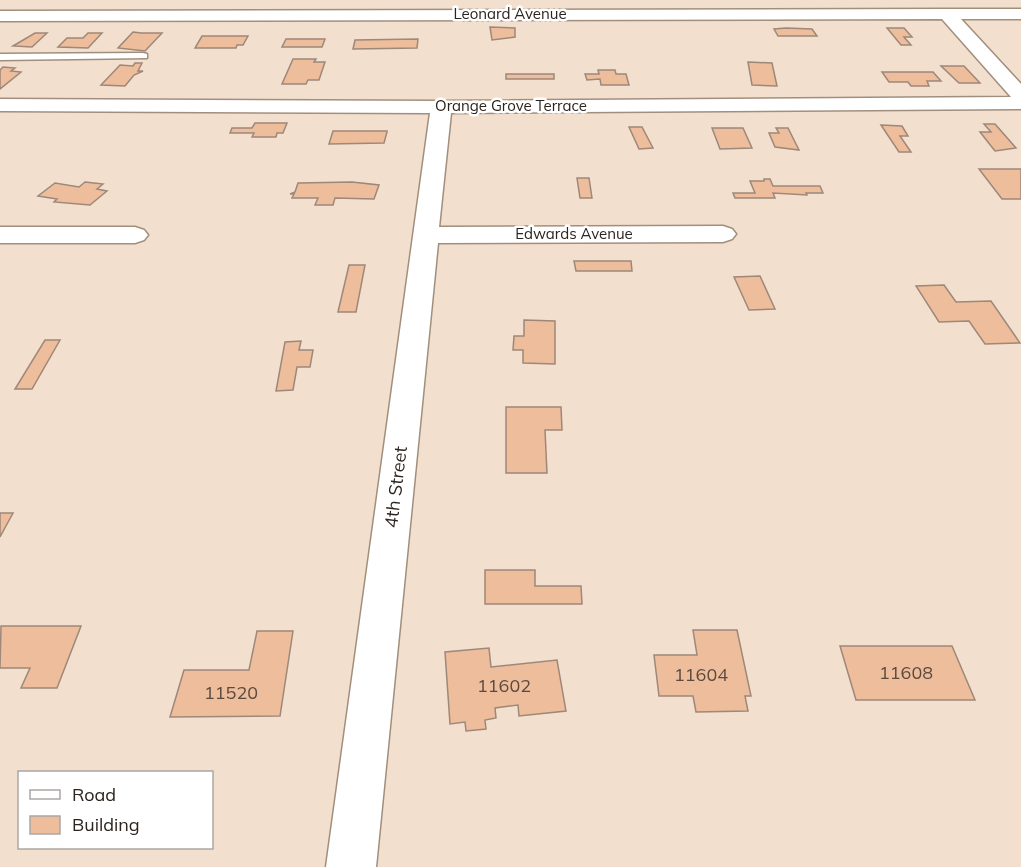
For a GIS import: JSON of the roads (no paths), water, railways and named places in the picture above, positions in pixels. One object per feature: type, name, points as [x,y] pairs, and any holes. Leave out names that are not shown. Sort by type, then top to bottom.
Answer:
[{"type":"street","points":[[946,14],[1021,96]]},
{"type":"street","name":"Leonard Avenue","points":[[0,16],[1021,14]]},
{"type":"street","name":"Orange Grove Terrace","points":[[0,105],[441,107],[1021,104]]},
{"type":"street","name":"4th Street","points":[[351,867],[441,107]]},
{"type":"street","name":"Edwards Avenue","points":[[426,235],[723,234]]},
{"type":"street","points":[[0,235],[135,235]]},
{"type":"lane","points":[[0,57],[143,56]]}]
